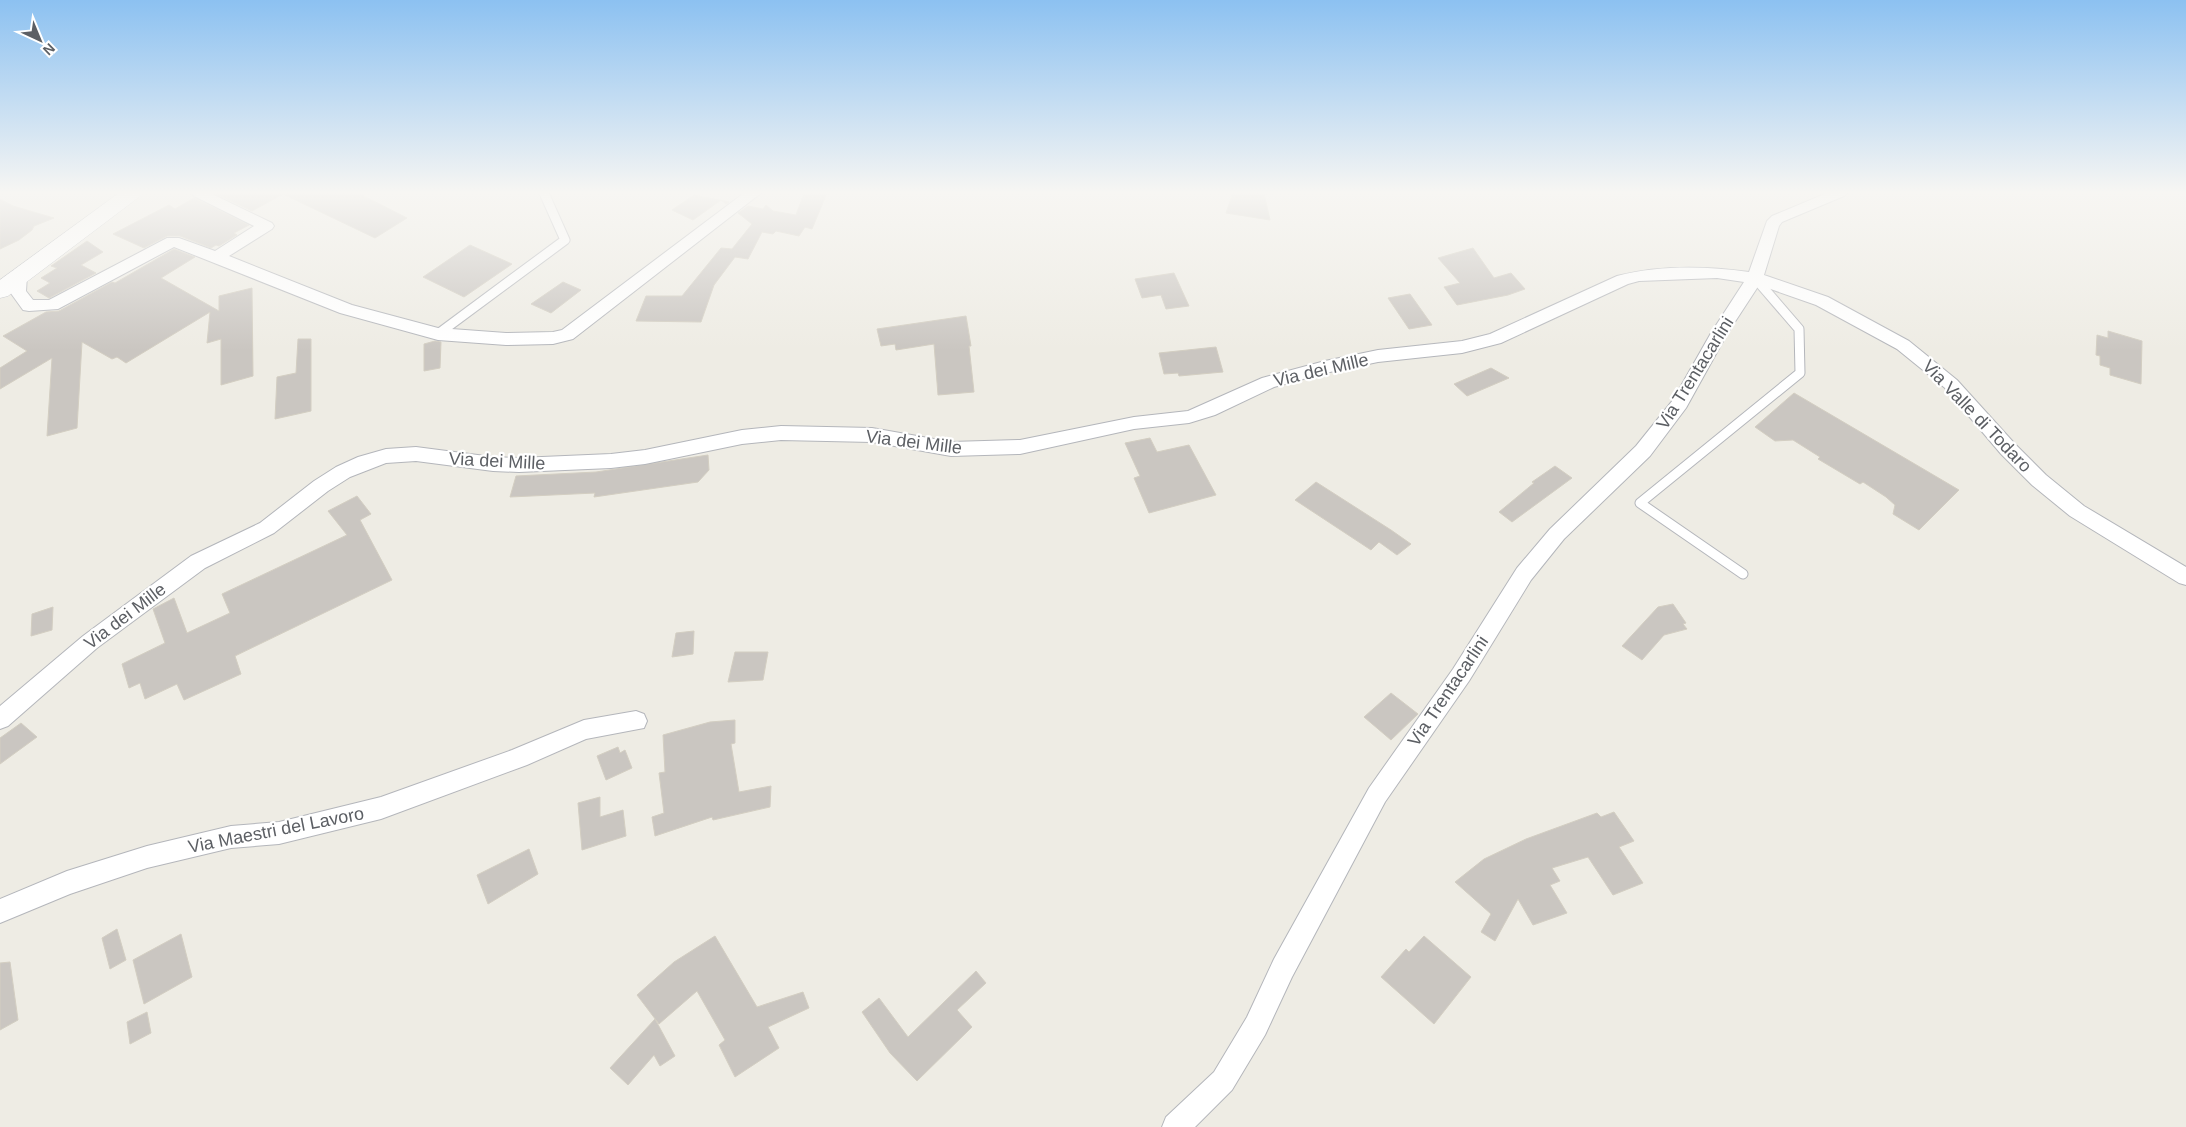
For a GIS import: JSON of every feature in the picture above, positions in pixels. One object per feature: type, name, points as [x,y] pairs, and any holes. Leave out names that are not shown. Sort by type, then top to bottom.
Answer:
[{"type":"main road","points":[[0,291],[10,273],[59,246]]},
{"type":"street","points":[[10,273],[18,292],[29,306],[52,305],[166,246]]},
{"type":"street","points":[[183,246],[346,309],[438,334],[506,339],[553,338],[567,335],[684,246]]},
{"type":"street","points":[[216,258],[235,246]]},
{"type":"street","points":[[1755,278],[1765,246]]},
{"type":"street","name":"Via dei Mille","points":[[0,719],[90,642],[190,568],[267,528],[321,486],[343,472],[386,456],[416,454],[519,466],[611,461],[645,457],[742,437],[782,433],[872,435],[951,449],[1020,447],[1134,423],[1189,417],[1268,382],[1325,367],[1378,356],[1462,347],[1495,339],[1623,280],[1639,276],[1707,272],[1755,278]]},
{"type":"street","name":"Via Valle di Todaro","points":[[1755,278],[1822,301],[1903,345],[1951,384],[2008,449],[2039,480],[2077,511],[2186,577]]},
{"type":"street","name":"Via Trentacarlini","points":[[1176,1127],[1211,1095],[1223,1081],[1256,1026],[1283,968],[1377,795],[1461,675],[1524,574],[1558,534],[1643,451],[1667,423],[1680,404],[1719,332],[1755,278]]},
{"type":"street","name":"Via Maestri del Lavoro","points":[[0,911],[67,883],[147,857],[231,837],[280,833],[381,808],[519,758],[584,730],[636,721]]},
{"type":"lane","points":[[438,334],[558,246]]},
{"type":"lane","points":[[1744,574],[1640,503],[1800,373],[1799,329],[1755,278]]},
{"type":"building","points":[[80,246],[94,246],[103,252],[81,265],[96,273],[49,298],[37,291],[50,283],[41,278],[57,268],[51,266]]},
{"type":"building","points":[[469,246],[512,264],[464,297],[423,277]]},
{"type":"building","points":[[735,246],[755,246],[748,259],[735,257],[714,285],[701,322],[636,321],[646,296],[682,296],[721,248],[732,249]]},
{"type":"building","points":[[1473,248],[1494,278],[1511,273],[1525,289],[1508,295],[1457,305],[1444,287],[1460,283],[1438,258]]},
{"type":"building","points":[[174,249],[195,257],[161,278],[219,311],[219,296],[252,288],[253,376],[221,385],[221,339],[207,343],[210,312],[126,363],[117,357],[112,359],[82,342],[77,428],[47,436],[52,358],[0,389],[0,368],[27,351],[3,336],[46,312],[59,311],[112,282],[115,283]]},
{"type":"building","points":[[1174,273],[1189,306],[1166,309],[1161,295],[1142,298],[1135,279]]},
{"type":"building","points":[[563,282],[581,290],[551,313],[531,304]]},
{"type":"building","points":[[1410,294],[1432,325],[1409,329],[1388,298]]},
{"type":"building","points":[[966,316],[971,346],[969,346],[974,392],[938,395],[934,344],[896,350],[895,344],[881,346],[877,329]]},
{"type":"building","points":[[2108,331],[2142,341],[2141,384],[2110,375],[2110,368],[2100,365],[2100,356],[2096,355],[2097,335],[2108,338]]},
{"type":"building","points":[[298,339],[311,339],[311,411],[275,419],[277,377],[296,373]]},
{"type":"building","points":[[435,341],[441,342],[440,368],[424,371],[424,344]]},
{"type":"building","points":[[1216,347],[1223,372],[1179,376],[1178,373],[1164,374],[1159,353]]},
{"type":"building","points":[[1491,368],[1509,378],[1467,396],[1454,384]]},
{"type":"building","points":[[1794,393],[1959,490],[1919,530],[1893,514],[1895,505],[1863,482],[1860,484],[1818,459],[1820,457],[1793,440],[1775,441],[1755,427]]},
{"type":"building","points":[[1150,438],[1157,452],[1189,445],[1216,495],[1149,513],[1134,478],[1140,476],[1125,443]]},
{"type":"building","points":[[708,455],[709,470],[698,482],[594,497],[595,493],[510,497],[516,476],[596,472]]},
{"type":"building","points":[[1555,466],[1572,478],[1512,522],[1499,512],[1534,483],[1532,482]]},
{"type":"building","points":[[1316,482],[1411,544],[1397,555],[1379,542],[1371,550],[1295,500]]},
{"type":"building","points":[[357,496],[371,514],[360,520],[392,580],[235,656],[241,674],[184,700],[177,684],[145,699],[140,683],[129,688],[122,664],[165,643],[153,609],[174,598],[187,633],[230,613],[222,594],[347,535],[328,511]]},
{"type":"building","points":[[1673,604],[1686,623],[1683,624],[1687,629],[1664,635],[1642,660],[1622,646],[1658,607]]},
{"type":"building","points":[[53,607],[52,630],[31,636],[32,614]]},
{"type":"building","points":[[694,631],[693,654],[672,657],[676,633]]},
{"type":"building","points":[[735,652],[768,652],[763,680],[728,682]]},
{"type":"building","points":[[1391,693],[1418,714],[1391,740],[1364,717]]},
{"type":"building","points":[[735,720],[735,743],[731,744],[739,792],[771,786],[770,807],[713,820],[712,817],[655,836],[652,817],[664,813],[659,773],[665,772],[663,735],[710,722]]},
{"type":"building","points":[[21,723],[37,737],[0,764],[0,738]]},
{"type":"building","points":[[618,747],[620,753],[625,750],[632,768],[606,780],[597,756]]},
{"type":"building","points":[[600,797],[600,817],[623,810],[626,836],[582,850],[578,803]]},
{"type":"building","points":[[1614,812],[1634,841],[1619,847],[1643,883],[1613,895],[1588,857],[1552,868],[1560,881],[1550,885],[1567,913],[1533,925],[1518,899],[1495,941],[1481,932],[1491,914],[1455,882],[1484,859],[1526,839],[1597,813],[1601,817]]},
{"type":"building","points":[[529,849],[538,874],[488,904],[477,875]]},
{"type":"building","points":[[117,929],[126,960],[110,969],[102,938]]},
{"type":"building","points":[[181,934],[192,977],[144,1004],[133,960]]},
{"type":"building","points":[[715,936],[757,1007],[803,992],[809,1008],[768,1027],[779,1048],[735,1077],[719,1045],[725,1040],[697,991],[659,1024],[637,995],[674,962]]},
{"type":"building","points":[[1424,936],[1471,977],[1434,1024],[1381,977],[1406,949],[1409,952]]},
{"type":"building","points":[[10,962],[18,1020],[0,1030],[0,963]]},
{"type":"building","points":[[976,971],[986,983],[957,1010],[972,1027],[917,1081],[890,1053],[862,1012],[879,998],[908,1037]]},
{"type":"building","points":[[147,1012],[151,1033],[130,1044],[127,1022]]},
{"type":"building","points":[[655,1019],[675,1056],[660,1066],[654,1055],[628,1085],[610,1068]]}]
